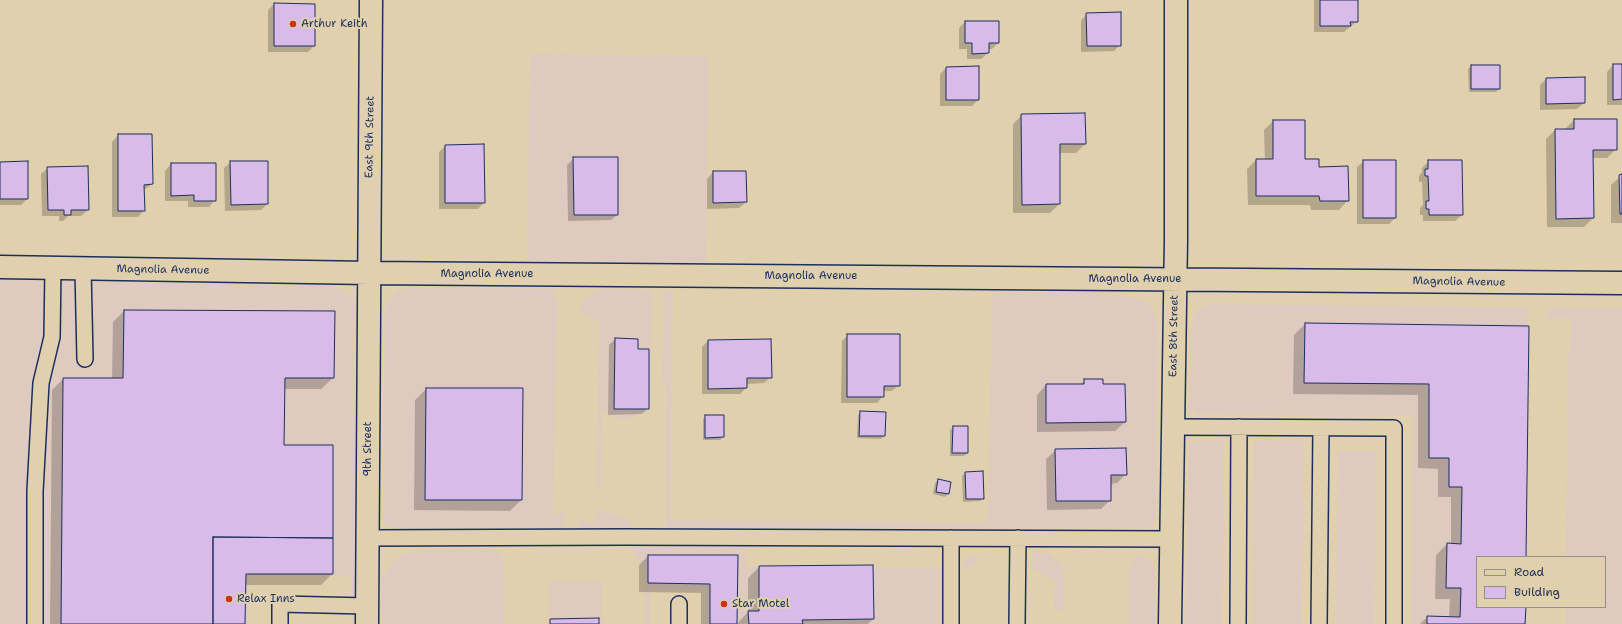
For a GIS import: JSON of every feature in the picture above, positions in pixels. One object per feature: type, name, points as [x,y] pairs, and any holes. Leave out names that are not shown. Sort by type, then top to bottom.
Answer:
[{"type":"street","name":"East 9th Street","points":[[368,273],[372,0]]},
{"type":"street","name":"East 8th Street","points":[[1170,624],[1175,279],[1176,0]]},
{"type":"street","name":"Magnolia Avenue","points":[[0,267],[368,273],[1622,283]]},
{"type":"street","name":"9th Street","points":[[367,615],[368,273]]},
{"type":"lane","points":[[35,624],[35,491],[41,383],[52,337],[53,268]]},
{"type":"lane","points":[[83,269],[85,359]]},
{"type":"lane","points":[[1173,426],[1394,428],[1394,624]]},
{"type":"lane","points":[[1238,624],[1239,427]]},
{"type":"lane","points":[[1319,624],[1321,428]]},
{"type":"lane","points":[[367,538],[1171,539]]},
{"type":"lane","points":[[951,538],[951,624]]},
{"type":"lane","points":[[1017,624],[1018,538]]},
{"type":"lane","points":[[280,624],[280,604],[367,615]]},
{"type":"lane","points":[[679,604],[680,624]]},
{"type":"shaded area","points":[[530,54],[708,56],[706,265],[527,262]]},
{"type":"shaded area","points":[[0,280],[331,286],[346,292],[351,297],[353,304],[356,535],[354,624],[351,624],[352,575],[248,575],[247,624],[0,624]]},
{"type":"shaded area","points":[[409,287],[555,289],[555,296],[557,300],[553,516],[561,512],[564,513],[564,524],[557,530],[394,529],[385,524],[383,520],[385,312],[387,304],[397,292]]},
{"type":"shaded area","points":[[600,289],[651,290],[652,295],[650,410],[624,420],[602,410],[601,490],[597,488],[599,322],[578,310],[584,300]]},
{"type":"shaded area","points":[[666,290],[673,290],[670,520],[988,523],[992,292],[1112,292],[1144,301],[1153,310],[1157,321],[1156,521],[1145,528],[666,530],[666,387],[662,380],[664,295]]},
{"type":"shaded area","points":[[1209,304],[1528,307],[1527,556],[1476,556],[1476,608],[1526,608],[1526,624],[1411,624],[1413,416],[1198,414],[1191,407],[1190,446],[1198,440],[1224,440],[1222,624],[1185,624],[1192,322],[1199,308]]},
{"type":"shaded area","points":[[1549,307],[1622,308],[1622,624],[1566,624],[1566,608],[1606,608],[1606,556],[1566,556],[1568,353],[1570,353],[1571,318],[1547,318]]},
{"type":"shaded area","points":[[1254,439],[1304,439],[1302,624],[1253,624]]},
{"type":"shaded area","points":[[1338,451],[1376,451],[1374,624],[1336,624]]},
{"type":"shaded area","points":[[594,508],[626,519],[636,531],[581,530],[578,524],[579,519],[593,525],[597,515]]},
{"type":"shaded area","points":[[629,542],[756,542],[756,548],[745,548],[746,567],[942,568],[942,624],[706,624],[706,590],[650,589],[650,624],[645,624],[645,572]]},
{"type":"shaded area","points":[[490,549],[500,552],[504,562],[503,624],[382,624],[382,580],[389,566],[399,556],[425,550]]},
{"type":"shaded area","points":[[1032,550],[1043,551],[1051,554],[1063,567],[1063,610],[1054,610],[1055,580],[1031,567]]},
{"type":"shaded area","points":[[1138,555],[1145,557],[1155,567],[1155,624],[1129,624],[1129,570],[1134,558]]},
{"type":"shaded area","points":[[970,556],[983,558],[964,571],[963,560]]},
{"type":"shaded area","points":[[549,581],[602,581],[602,622],[605,622],[605,624],[549,624]]},
{"type":"building","points":[[1320,0],[1358,0],[1358,22],[1350,22],[1351,26],[1320,26]]},
{"type":"building","points":[[274,3],[315,4],[315,46],[274,46]]},
{"type":"building","points":[[1121,12],[1121,46],[1087,46],[1086,13]]},
{"type":"building","points":[[965,21],[999,21],[999,43],[989,43],[989,53],[972,54],[972,43],[965,43]]},
{"type":"building","points":[[1613,64],[1622,64],[1622,99],[1613,100]]},
{"type":"building","points":[[1471,65],[1500,65],[1500,89],[1471,89]]},
{"type":"building","points":[[979,66],[979,100],[946,100],[946,67]]},
{"type":"building","points":[[1585,77],[1585,103],[1546,104],[1546,78]]},
{"type":"building","points":[[1085,113],[1086,144],[1060,144],[1060,204],[1022,205],[1021,114]]},
{"type":"building","points":[[1574,119],[1617,119],[1617,150],[1593,150],[1594,218],[1556,219],[1555,129],[1574,129]]},
{"type":"building","points":[[1273,120],[1305,120],[1305,159],[1319,159],[1319,167],[1348,166],[1349,201],[1320,201],[1319,196],[1256,196],[1256,159],[1273,159]]},
{"type":"building","points":[[118,134],[152,134],[153,184],[144,185],[145,211],[118,211]]},
{"type":"building","points":[[484,144],[485,203],[445,203],[445,145]]},
{"type":"building","points":[[573,157],[618,157],[618,215],[574,215]]},
{"type":"building","points":[[1363,160],[1396,160],[1396,218],[1363,218]]},
{"type":"building","points":[[1428,160],[1462,160],[1463,215],[1429,215],[1429,209],[1426,209],[1426,201],[1429,201],[1428,176],[1425,176],[1425,169],[1428,169]]},
{"type":"building","points":[[28,161],[28,199],[0,199],[0,162]]},
{"type":"building","points":[[230,161],[268,161],[268,204],[231,205]]},
{"type":"building","points":[[171,163],[216,163],[216,201],[194,201],[194,195],[171,196]]},
{"type":"building","points":[[88,166],[89,210],[71,210],[71,215],[64,215],[64,210],[48,210],[47,167]]},
{"type":"building","points":[[713,171],[746,171],[747,202],[713,203]]},
{"type":"building","points":[[1622,174],[1622,214],[1620,214],[1619,175]]},
{"type":"building","points":[[124,310],[335,311],[334,378],[285,378],[284,445],[333,445],[333,538],[213,537],[213,624],[61,624],[63,378],[123,378]]},
{"type":"building","points":[[1305,323],[1529,326],[1526,556],[1476,556],[1476,608],[1526,608],[1525,624],[1427,624],[1427,616],[1460,617],[1461,588],[1446,588],[1447,543],[1461,544],[1462,487],[1449,487],[1449,458],[1429,458],[1429,384],[1304,383]]},
{"type":"building","points":[[847,334],[900,334],[900,386],[884,386],[884,397],[847,397]]},
{"type":"building","points":[[615,338],[638,339],[638,349],[649,349],[649,409],[614,409]]},
{"type":"building","points":[[771,339],[772,378],[747,378],[747,388],[708,389],[708,340]]},
{"type":"building","points":[[1084,379],[1103,379],[1103,384],[1125,384],[1126,422],[1046,423],[1046,384],[1084,384]]},
{"type":"building","points":[[426,388],[523,388],[522,500],[425,500]]},
{"type":"building","points":[[860,411],[886,412],[885,436],[859,436]]},
{"type":"building","points":[[705,415],[724,415],[724,437],[705,438]]},
{"type":"building","points":[[953,426],[968,426],[968,453],[952,453]]},
{"type":"building","points":[[1126,448],[1127,475],[1111,475],[1111,501],[1056,501],[1055,449]]},
{"type":"building","points":[[983,471],[984,499],[966,499],[965,472]]},
{"type":"building","points":[[938,479],[951,482],[949,494],[936,492]]},
{"type":"building","name":"Relax Inns","points":[[213,537],[333,538],[333,574],[246,574],[245,624],[213,624]]},
{"type":"building","name":"Star Motel","points":[[648,555],[738,555],[737,624],[710,624],[710,584],[648,583]]},
{"type":"building","points":[[873,565],[874,619],[802,620],[803,624],[749,624],[748,611],[759,611],[759,566]]},
{"type":"building","points":[[599,618],[599,624],[550,624],[550,619]]},
{"type":"place","name":"Arthur Keith","points":[[293,24]]},
{"type":"place","name":"Relax Inns","points":[[229,599]]},
{"type":"place","name":"Star Motel","points":[[724,604]]}]
